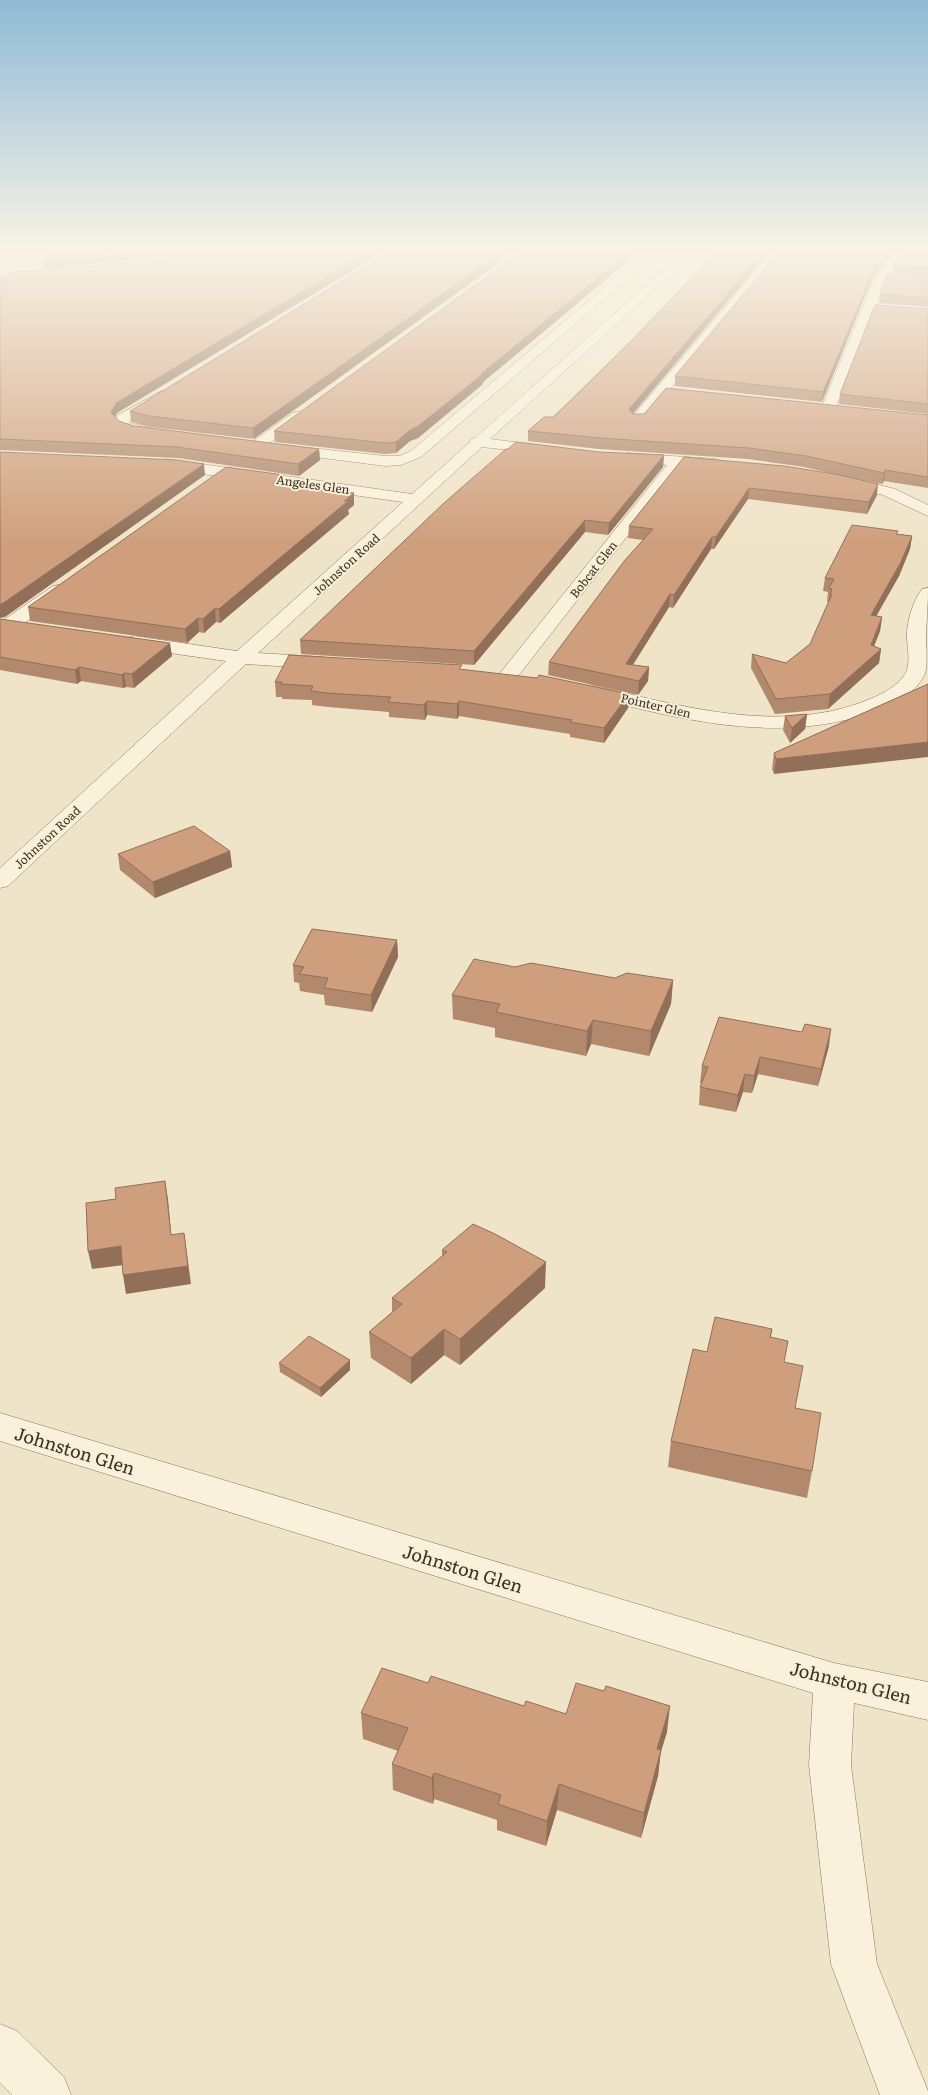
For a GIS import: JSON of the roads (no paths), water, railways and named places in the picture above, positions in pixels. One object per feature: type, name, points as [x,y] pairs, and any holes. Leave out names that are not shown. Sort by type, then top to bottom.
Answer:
[{"type":"street","points":[[310,407],[251,445],[385,461],[401,460],[416,454],[542,347]]},
{"type":"street","name":"Johnston Road","points":[[0,881],[417,499],[476,442],[584,347]]},
{"type":"street","points":[[637,420],[668,392],[704,347]]},
{"type":"street","points":[[846,411],[823,409],[854,347]]},
{"type":"street","points":[[169,435],[133,430],[121,426],[123,418],[174,388]]},
{"type":"street","points":[[476,442],[559,452]]},
{"type":"street","points":[[608,457],[731,465]]},
{"type":"street","name":"Bobcat Glen","points":[[509,676],[678,461]]},
{"type":"street","name":"Angeles Glen","points":[[152,463],[225,471],[417,499]]},
{"type":"street","points":[[207,484],[225,471]]},
{"type":"street","points":[[823,477],[889,492],[928,511]]},
{"type":"street","points":[[5,624],[71,581]]},
{"type":"street","name":"Pointer Glen","points":[[576,687],[681,712],[725,719],[770,722],[810,720],[862,710],[888,699],[915,674],[918,654],[916,630],[928,593]]},
{"type":"street","points":[[5,624],[38,629]]},
{"type":"street","points":[[116,640],[242,658],[339,664]]},
{"type":"street","name":"Johnston Glen","points":[[0,1427],[834,1680],[928,1701]]},
{"type":"street","points":[[834,1680],[830,1765],[854,1964],[905,2095]]},
{"type":"street","points":[[0,2048],[46,2095]]}]
